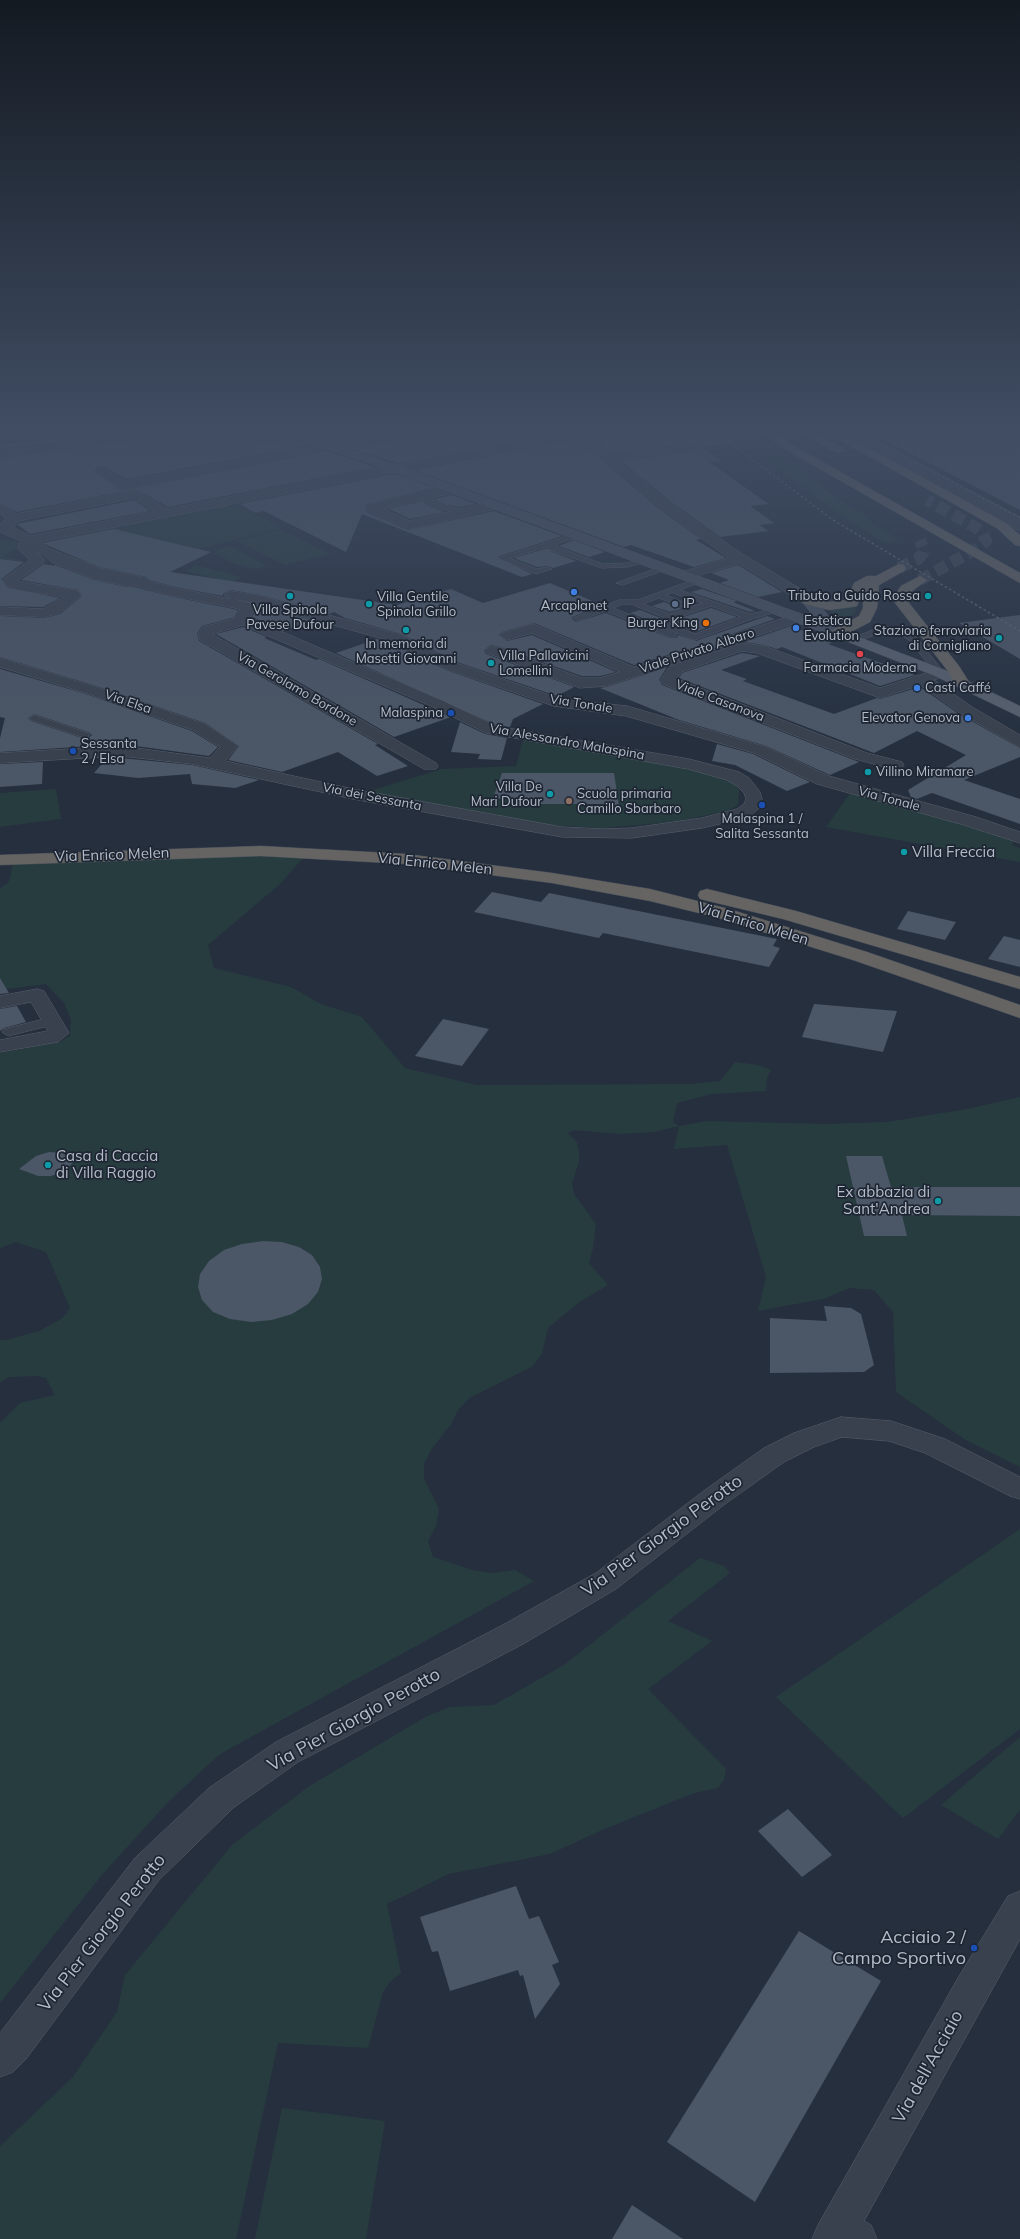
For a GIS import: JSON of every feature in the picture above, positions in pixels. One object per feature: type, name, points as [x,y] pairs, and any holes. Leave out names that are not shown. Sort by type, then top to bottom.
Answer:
[{"type":"highway","points":[[942,534],[1020,579]]},
{"type":"highway","points":[[966,534],[1020,565]]},
{"type":"highway","points":[[1012,534],[1020,542]]},
{"type":"highway","points":[[809,601],[829,606],[852,603],[859,586],[876,577],[894,571],[873,583],[870,589],[870,608],[865,619],[834,631]]},
{"type":"highway","points":[[920,580],[906,589],[902,595],[902,602],[906,610],[954,669],[961,682]]},
{"type":"highway","name":"Via Enrico Melen","points":[[0,847],[105,840],[207,838],[343,843],[441,851],[533,862],[617,878]]},
{"type":"highway","name":"Via Enrico Melen","points":[[0,860],[254,851],[406,859],[552,878],[650,895],[722,913],[860,956],[1020,1012]]},
{"type":"highway","points":[[617,878],[749,904],[1020,983]]},
{"type":"highway","points":[[617,878],[862,954],[1020,1009]]},
{"type":"main road","points":[[577,535],[799,617],[940,672],[1020,712]]},
{"type":"main road","points":[[780,610],[783,602],[796,596],[794,591]]},
{"type":"main road","points":[[794,591],[809,601],[834,631]]},
{"type":"street","name":"Via Tonale","points":[[15,534],[29,541],[41,556],[128,581],[255,599],[377,632],[396,638],[451,666],[559,704],[627,711],[760,750],[823,780],[970,821],[1020,838]]},
{"type":"street","points":[[29,541],[61,534]]},
{"type":"street","points":[[705,534],[735,556],[794,591]]},
{"type":"street","points":[[0,611],[33,614],[45,613],[73,598],[73,594],[23,587],[13,584],[9,580],[41,556]]},
{"type":"street","points":[[692,577],[735,556]]},
{"type":"street","points":[[128,581],[245,606],[248,609],[243,617],[244,620]]},
{"type":"street","name":"Viale Privato Albaro","points":[[507,636],[533,628],[633,672],[799,617]]},
{"type":"street","name":"Via Gerolamo Bordone","points":[[244,620],[208,630],[204,637],[430,766]]},
{"type":"street","name":"Via Alessandro Malaspina","points":[[244,620],[436,703],[492,730],[689,764],[733,776],[743,782],[752,792],[754,799],[752,806],[743,813]]},
{"type":"street","name":"Viale Casanova","points":[[896,765],[860,756],[668,681],[675,669],[741,647],[759,649],[875,692],[885,692],[922,679]]},
{"type":"street","points":[[492,650],[580,683],[602,683],[633,672]]},
{"type":"street","name":"Via Elsa","points":[[0,662],[88,689],[199,727],[230,746],[214,763]]},
{"type":"street","points":[[922,679],[940,672]]},
{"type":"street","points":[[922,679],[966,710],[1020,742]]},
{"type":"street","name":"Via dei Sessanta","points":[[0,758],[121,751],[214,763],[353,794],[562,832],[632,833],[702,823],[743,813]]},
{"type":"street","points":[[975,969],[1020,983]]},
{"type":"street","points":[[0,1002],[36,995],[58,1033],[54,1037],[4,1039]]},
{"type":"street","name":"Via Pier Giorgio Perotto","points":[[0,2059],[13,2046],[54,1994],[147,1869],[221,1798],[287,1752],[512,1635],[606,1581],[715,1497],[774,1454],[804,1440],[841,1427],[891,1431],[935,1446],[1020,1489]]},
{"type":"street","name":"Via dell'Acciaio","points":[[842,2236],[971,1990],[1020,1907]]},
{"type":"lane","points":[[548,570],[536,572],[502,558],[577,535]]},
{"type":"lane","points":[[556,542],[553,548],[602,566],[627,565],[646,561]]},
{"type":"lane","points":[[620,583],[666,568]]},
{"type":"lane","points":[[577,618],[622,602],[635,602],[649,598],[675,588],[692,577]]},
{"type":"lane","points":[[675,588],[676,591],[749,617]]},
{"type":"lane","points":[[661,593],[662,596],[692,608],[699,608]]},
{"type":"lane","points":[[649,598],[648,600],[679,612],[687,613]]},
{"type":"lane","points":[[635,602],[636,605],[670,617],[687,613],[710,604]]},
{"type":"lane","points":[[606,608],[691,639],[749,617],[780,610]]},
{"type":"lane","points":[[670,617],[667,626],[691,639]]},
{"type":"lane","points":[[854,639],[883,629],[902,632],[912,638],[940,672]]},
{"type":"lane","points":[[34,718],[85,735]]},
{"type":"green space","points":[[72,534],[135,534],[121,539],[114,555],[91,566],[72,559],[94,551],[59,537]]},
{"type":"green space","points":[[138,534],[256,534],[199,549]]},
{"type":"green space","points":[[263,534],[290,534],[330,554],[285,565],[236,541]]},
{"type":"green space","points":[[871,534],[890,534],[899,541],[885,543]]},
{"type":"green space","points":[[0,539],[19,542],[22,544],[4,557],[22,560],[0,576]]},
{"type":"green space","points":[[230,546],[266,565],[257,569],[234,564],[215,553],[218,552],[214,551]]},
{"type":"green space","points":[[196,565],[241,577],[231,582],[186,571]]},
{"type":"green space","points":[[856,606],[855,614],[843,620],[826,608]]},
{"type":"green space","points":[[523,740],[698,770],[727,779],[734,783],[739,790],[738,805],[727,811],[674,822],[601,828],[535,824],[363,793],[442,769],[516,766]]},
{"type":"green space","points":[[56,789],[61,819],[0,827],[0,793]]},
{"type":"green space","points":[[851,792],[970,823],[1014,840],[1012,845],[1020,848],[1020,862],[826,827]]},
{"type":"green space","points":[[231,853],[304,857],[280,884],[208,945],[214,968],[291,987],[321,1004],[362,1017],[405,1068],[476,1085],[691,1084],[720,1081],[735,1062],[758,1065],[771,1070],[767,1078],[766,1091],[711,1094],[677,1103],[673,1122],[679,1126],[654,1132],[621,1134],[574,1130],[568,1133],[577,1142],[579,1152],[579,1162],[572,1183],[574,1194],[596,1224],[593,1248],[589,1263],[608,1285],[581,1301],[548,1328],[542,1354],[533,1366],[469,1398],[458,1410],[451,1424],[431,1450],[424,1464],[424,1479],[439,1509],[436,1526],[428,1541],[433,1557],[472,1570],[493,1573],[515,1570],[534,1581],[220,1754],[169,1801],[101,1876],[0,2003],[0,1423],[20,1403],[55,1395],[46,1378],[37,1376],[9,1377],[0,1382],[0,1340],[7,1340],[39,1331],[63,1318],[70,1308],[46,1252],[16,1242],[0,1248],[0,1053],[60,1042],[70,1036],[71,1020],[64,1003],[46,984],[0,990],[0,888],[7,884],[10,879],[13,861]]},
{"type":"green space","points":[[1020,1097],[1020,1467],[964,1439],[896,1392],[893,1312],[874,1290],[850,1288],[823,1299],[758,1311],[766,1277],[727,1145],[674,1149],[679,1126],[707,1121],[826,1124],[887,1122],[967,1109]]},
{"type":"green space","points":[[1020,1529],[1020,1729],[903,1818],[776,1697]]},
{"type":"green space","points":[[700,1558],[724,1566],[730,1573],[668,1621],[712,1641],[648,1689],[726,1769],[724,1780],[718,1788],[694,1793],[602,1830],[550,1854],[449,1874],[387,1904],[401,1973],[391,1981],[383,1992],[368,2048],[278,2043],[236,2239],[0,2239],[0,2146],[72,2078],[117,2012],[125,1975],[232,1845],[308,1787],[427,1716],[450,1707],[494,1705],[564,1665]]},
{"type":"green space","points":[[1020,1737],[1020,1810],[998,1839],[941,1805]]},
{"type":"green space","points":[[282,2108],[385,2121],[366,2239],[255,2239]]},
{"type":"building","points":[[86,534],[137,534],[211,552],[170,572],[397,605],[451,589],[483,603],[550,583],[602,605],[572,617],[572,619],[576,622],[606,613],[670,638],[677,638],[678,635],[696,641],[767,616],[775,619],[720,638],[717,642],[724,647],[695,656],[696,653],[688,649],[634,665],[534,623],[502,632],[499,635],[507,641],[532,635],[616,672],[600,676],[582,676],[497,646],[491,645],[484,650],[486,654],[574,687],[557,696],[457,662],[401,634],[345,618],[334,612],[329,614],[260,595],[231,590],[223,594],[223,596],[176,587],[149,580],[147,577],[99,567],[42,543]]},
{"type":"building","points":[[311,534],[353,534],[346,552]]},
{"type":"building","points":[[414,534],[558,534],[562,536],[497,557],[532,574],[522,577]]},
{"type":"building","points":[[590,534],[695,534],[701,539],[696,540],[726,558],[694,567],[631,545],[624,547]]},
{"type":"building","points":[[716,534],[740,534],[720,537]]},
{"type":"building","points":[[574,540],[605,552],[589,557],[559,546]]},
{"type":"building","points":[[548,548],[550,551],[576,561],[553,568],[548,566],[537,567],[514,558]]},
{"type":"building","points":[[0,559],[24,562],[1,579],[8,588],[60,598],[43,607],[0,606]]},
{"type":"building","points":[[44,564],[55,566],[53,564],[94,580],[127,587],[130,586],[238,610],[235,617],[202,626],[197,633],[199,641],[378,744],[375,745],[408,766],[377,776],[338,752],[282,772],[228,760],[239,746],[205,723],[93,685],[0,657],[0,616],[45,618],[60,614],[82,596],[78,590],[21,580]]},
{"type":"building","points":[[738,565],[782,592],[758,597],[720,583],[729,580],[711,573]]},
{"type":"building","points":[[702,589],[737,601],[733,602],[755,611],[750,612],[691,592]]},
{"type":"building","points":[[664,602],[682,609],[670,612],[652,606]]},
{"type":"building","points":[[254,604],[311,620],[283,631],[252,617],[256,610]]},
{"type":"building","name":"Burger King","points":[[711,608],[737,617],[695,632],[674,624],[675,620]]},
{"type":"building","points":[[640,610],[663,619],[663,626],[630,613]]},
{"type":"building","points":[[1020,615],[1020,659],[959,623]]},
{"type":"building","points":[[791,626],[832,643],[828,644],[915,675],[880,686],[782,647],[777,649],[764,645],[744,642]]},
{"type":"building","points":[[243,627],[267,637],[264,638],[316,660],[319,659],[451,717],[394,737],[216,634]]},
{"type":"building","points":[[377,639],[390,642],[446,670],[543,704],[513,719],[510,727],[496,725],[336,653]]},
{"type":"building","points":[[742,653],[760,656],[721,670],[747,679],[743,681],[834,714],[877,698],[880,699],[920,687],[959,714],[1020,748],[1020,757],[964,780],[1020,799],[1020,824],[932,793],[917,799],[911,797],[908,790],[966,755],[917,731],[874,753],[679,678],[682,673]]},
{"type":"building","points":[[667,667],[659,680],[662,685],[859,762],[830,775],[766,746],[679,720],[600,688]]},
{"type":"building","points":[[0,669],[83,693],[192,731],[218,747],[209,756],[121,744],[0,752],[0,738],[5,718],[0,717]],"holes":[[[34,714],[88,732],[92,735],[88,738],[82,738],[31,721],[28,718]]]},
{"type":"building","points":[[460,722],[485,734],[507,738],[501,760],[478,759],[480,754],[451,752]]},
{"type":"building","points":[[717,744],[753,754],[810,782],[787,791],[735,765],[712,761]]},
{"type":"building","points":[[107,758],[192,765],[259,780],[235,788],[192,784],[190,774],[138,778],[94,773]]},
{"type":"building","points":[[43,762],[42,784],[0,787],[0,764]]},
{"type":"building","points":[[502,773],[614,773],[619,806],[606,804],[527,804],[527,801],[493,798]]},
{"type":"building","points":[[492,892],[541,902],[549,893],[777,939],[773,946],[780,948],[769,967],[603,933],[599,938],[474,912]]},
{"type":"building","points":[[908,911],[956,922],[945,940],[897,929]]},
{"type":"building","points":[[1004,936],[1020,940],[1020,967],[988,959]]},
{"type":"building","points":[[0,978],[9,993],[0,994]]},
{"type":"building","points":[[814,1004],[897,1011],[883,1052],[802,1037]]},
{"type":"building","points":[[17,1006],[26,1022],[4,1028],[0,1031],[0,1009]]},
{"type":"building","points":[[443,1019],[489,1029],[462,1066],[415,1056]]},
{"type":"building","name":"Casa di Caccia di Villa Raggio","points":[[49,1152],[62,1153],[75,1161],[63,1172],[51,1176],[38,1176],[19,1169],[36,1156]]},
{"type":"building","name":"Ex abbazia di Sant'Andrea","points":[[846,1156],[882,1156],[891,1187],[1020,1187],[1020,1216],[902,1215],[907,1236],[864,1236]]},
{"type":"building","points":[[263,1241],[282,1242],[299,1247],[312,1255],[320,1267],[322,1279],[318,1292],[308,1304],[292,1314],[272,1320],[251,1322],[230,1319],[213,1312],[202,1300],[198,1287],[200,1274],[209,1261],[224,1250],[242,1244]]},
{"type":"building","points":[[824,1306],[851,1308],[861,1314],[874,1365],[864,1372],[770,1373],[770,1318],[827,1321]]},
{"type":"building","points":[[788,1809],[832,1855],[802,1877],[758,1831]]},
{"type":"building","points":[[516,1886],[529,1919],[539,1916],[559,1962],[552,1965],[560,1984],[535,2019],[523,1975],[520,1976],[518,1970],[450,1991],[438,1951],[432,1952],[420,1917]]},
{"type":"building","points":[[799,1931],[881,1981],[755,2202],[667,2142]]},
{"type":"building","points":[[632,2205],[683,2239],[612,2239]]},
{"type":"tunnel","points":[[920,580],[978,548],[986,541],[983,534]]},
{"type":"tunnel","points":[[899,568],[918,559],[923,553],[924,549],[920,540]]},
{"type":"railway","points":[[857,534],[1020,631]]},
{"type":"place","name":"Arcaplanet","points":[[574,592]]},
{"type":"place","name":"Villa Spinola Pavese Dufour","points":[[290,596]]},
{"type":"place","name":"Tributo a Guido Rossa","points":[[928,596]]},
{"type":"place","name":"Villa Gentile Spinola Grillo","points":[[369,604]]},
{"type":"place","name":"IP","points":[[675,604]]},
{"type":"place","name":"Burger King","points":[[706,623]]},
{"type":"place","name":"Estetica Evolution","points":[[796,628]]},
{"type":"place","name":"In memoria di Masetti Giovanni","points":[[406,630]]},
{"type":"place","name":"Stazione ferroviaria di Cornigliano","points":[[999,638]]},
{"type":"place","name":"Farmacia Moderna","points":[[860,654]]},
{"type":"place","name":"Villa Pallavicini Lomellini","points":[[491,663]]},
{"type":"place","name":"Casti Caffé","points":[[917,688]]},
{"type":"place","name":"Malaspina","points":[[451,713]]},
{"type":"place","name":"Elevator Genova","points":[[968,718]]},
{"type":"place","name":"Sessanta 2 / Elsa","points":[[73,751]]},
{"type":"place","name":"Villino Miramare","points":[[868,772]]},
{"type":"place","name":"Villa De Mari Dufour","points":[[550,794]]},
{"type":"place","name":"Scuola primaria Camillo Sbarbaro","points":[[569,801]]},
{"type":"place","name":"Malaspina 1 / Salita Sessanta","points":[[762,805]]},
{"type":"place","name":"Villa Freccia","points":[[904,852]]},
{"type":"place","name":"Casa di Caccia di Villa Raggio","points":[[48,1165]]},
{"type":"place","name":"Ex abbazia di Sant'Andrea","points":[[938,1201]]},
{"type":"place","name":"Acciaio 2 / Campo Sportivo","points":[[974,1948]]}]
